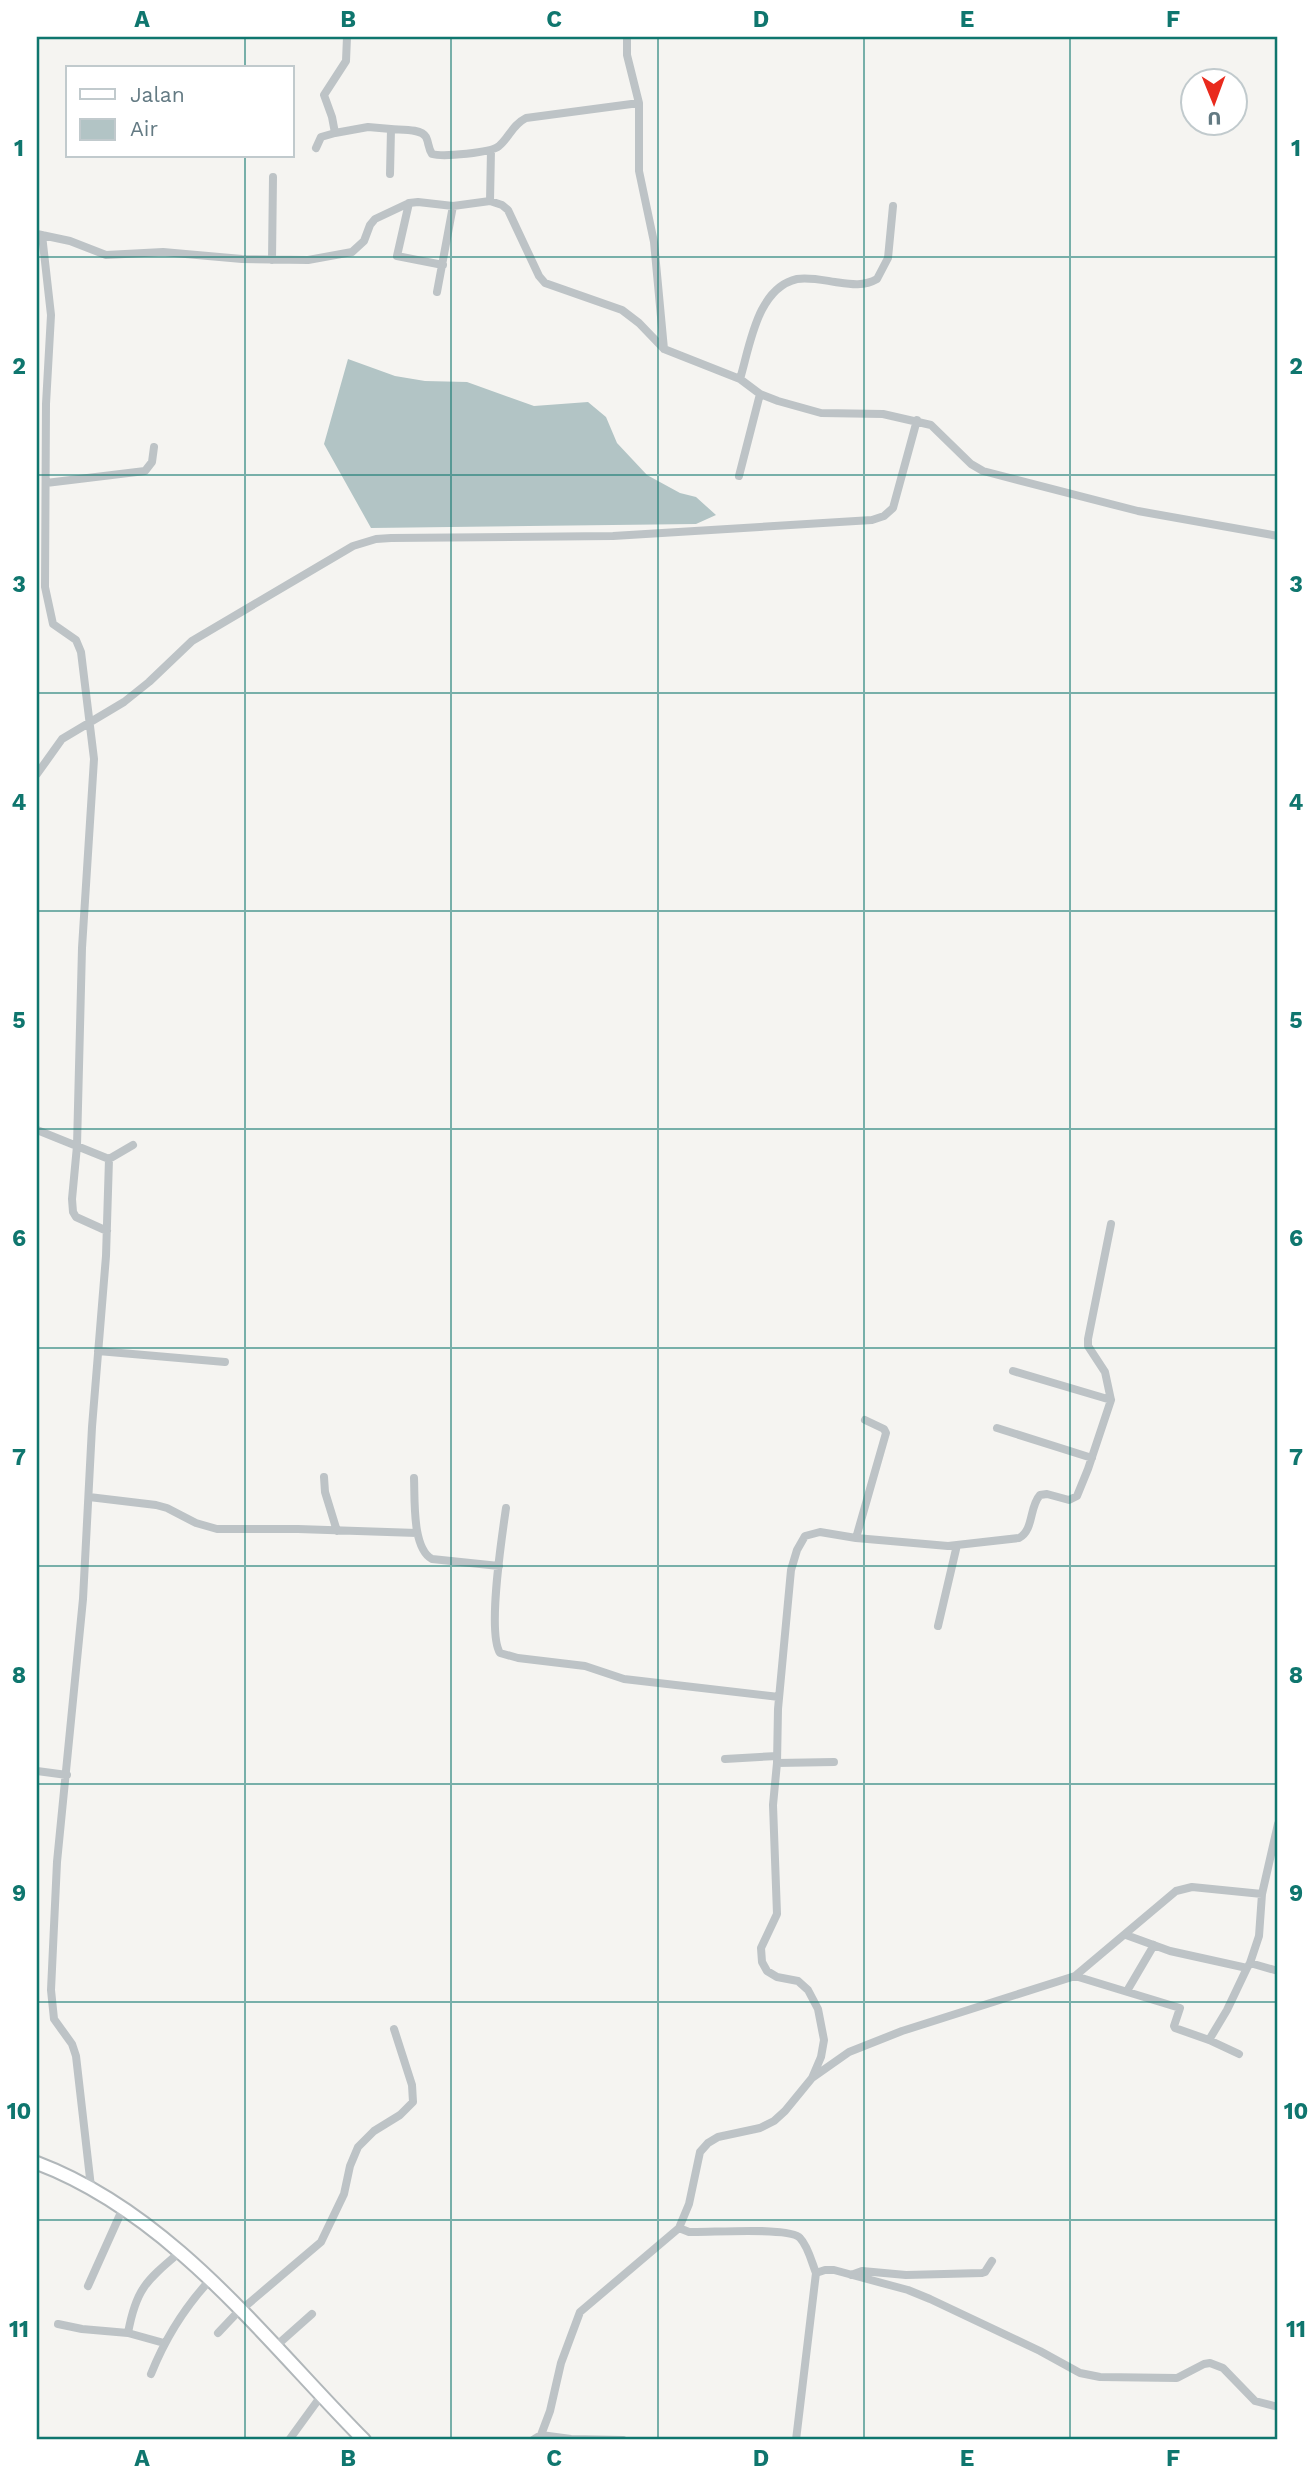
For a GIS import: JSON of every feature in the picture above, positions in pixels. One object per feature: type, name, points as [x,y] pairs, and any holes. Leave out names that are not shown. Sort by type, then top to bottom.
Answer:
[{"type":"main road","points":[[37,2163],[90,2187],[153,2230],[210,2280],[364,2440]]},
{"type":"street","points":[[335,133],[324,95],[345,62],[347,37]]},
{"type":"street","points":[[627,37],[627,55],[639,103],[639,171],[654,242],[664,349]]},
{"type":"street","points":[[316,148],[321,138],[368,127],[420,132],[426,136],[430,153],[458,156],[499,146],[511,129],[526,118],[639,103]]},
{"type":"street","points":[[390,174],[391,129]]},
{"type":"street","points":[[490,201],[491,150]]},
{"type":"street","points":[[272,260],[273,177]]},
{"type":"street","points":[[107,1231],[79,1218],[73,1212],[82,948],[94,772],[85,669],[79,645],[73,637],[53,624],[45,587],[51,315],[39,234],[69,241],[106,255],[163,252],[308,260],[352,252],[364,241],[375,219],[409,203],[453,206],[490,201],[502,205],[508,211],[538,276],[545,283],[622,310],[664,349],[740,379],[760,394],[821,413],[883,414],[917,420],[931,425],[971,464],[983,471],[1138,510],[1278,536]]},
{"type":"street","points":[[409,203],[397,256],[443,265]]},
{"type":"street","points":[[438,292],[453,206]]},
{"type":"street","points":[[740,379],[763,309],[781,286],[806,278],[861,284],[877,278],[888,258],[893,206]]},
{"type":"street","points":[[739,476],[760,394]]},
{"type":"street","points":[[37,774],[62,739],[91,723],[143,687],[192,641],[317,567],[366,542],[391,538],[613,536],[878,519],[893,508],[917,420]]},
{"type":"street","points":[[46,483],[145,471],[149,467],[154,447]]},
{"type":"street","points":[[37,1130],[109,1159]]},
{"type":"street","points":[[109,1159],[133,1145]]},
{"type":"street","points":[[90,2187],[75,2050],[56,2024],[51,1997],[57,1862],[83,1599],[107,1231],[109,1159]]},
{"type":"street","points":[[812,2078],[821,2057],[824,2040],[818,2008],[808,1990],[797,1981],[776,1977],[767,1971],[762,1962],[761,1948],[777,1914],[773,1805],[779,1697],[791,1570],[800,1543],[805,1536],[820,1532],[856,1538],[957,1545],[1023,1537],[1037,1497],[1047,1494],[1069,1500],[1077,1496],[1111,1400],[1105,1372],[1088,1346],[1088,1339],[1111,1224]]},
{"type":"street","points":[[98,1352],[225,1362]]},
{"type":"street","points":[[1013,1371],[1111,1400]]},
{"type":"street","points":[[856,1538],[886,1433],[884,1429],[865,1420]]},
{"type":"street","points":[[998,1428],[1092,1458]]},
{"type":"street","points":[[324,1477],[337,1531]]},
{"type":"street","points":[[414,1478],[417,1533],[424,1553],[432,1559],[499,1566]]},
{"type":"street","points":[[89,1497],[156,1505],[196,1523],[217,1529],[417,1533]]},
{"type":"street","points":[[506,1508],[499,1566],[496,1640],[503,1655],[585,1665],[624,1679],[779,1697]]},
{"type":"street","points":[[937,1626],[957,1545]]},
{"type":"street","points":[[725,1759],[834,1762]]},
{"type":"street","points":[[37,1771],[67,1775]]},
{"type":"street","points":[[1209,2040],[1249,1965],[1259,1936],[1262,1894],[1278,1824]]},
{"type":"street","points":[[624,2440],[537,2437],[550,2411],[574,2323],[580,2312],[679,2228],[689,2204],[700,2152],[708,2143],[718,2137],[760,2128],[774,2121],[812,2078],[849,2052],[926,2023],[1075,1976],[1176,1891],[1184,1888],[1262,1894]]},
{"type":"street","points":[[1126,1935],[1202,1959],[1278,1971]]},
{"type":"street","points":[[1127,1991],[1154,1945]]},
{"type":"street","points":[[1075,1976],[1180,2007],[1175,2028],[1239,2054]]},
{"type":"street","points":[[218,2333],[321,2242],[344,2194],[350,2166],[358,2147],[374,2131],[400,2115],[413,2102],[412,2085],[394,2029]]},
{"type":"street","points":[[88,2286],[123,2208]]},
{"type":"street","points":[[679,2228],[689,2232],[779,2231],[794,2234],[801,2239],[817,2273],[796,2440]]},
{"type":"street","points":[[128,2333],[140,2290],[179,2253]]},
{"type":"street","points":[[852,2275],[862,2270],[906,2275],[982,2273],[992,2261]]},
{"type":"street","points":[[817,2273],[828,2270],[908,2290],[1090,2376],[1177,2378],[1204,2364],[1210,2364],[1223,2368],[1255,2401],[1278,2407]]},
{"type":"street","points":[[151,2374],[164,2343],[184,2311],[210,2280]]},
{"type":"street","points":[[276,2346],[312,2314]]},
{"type":"street","points":[[58,2324],[128,2333],[164,2343]]},
{"type":"street","points":[[289,2440],[320,2396]]},
{"type":"water","points":[[348,359],[395,376],[425,381],[467,382],[534,406],[588,402],[606,417],[617,443],[647,475],[680,493],[696,497],[716,515],[696,524],[371,528],[324,444]]}]
